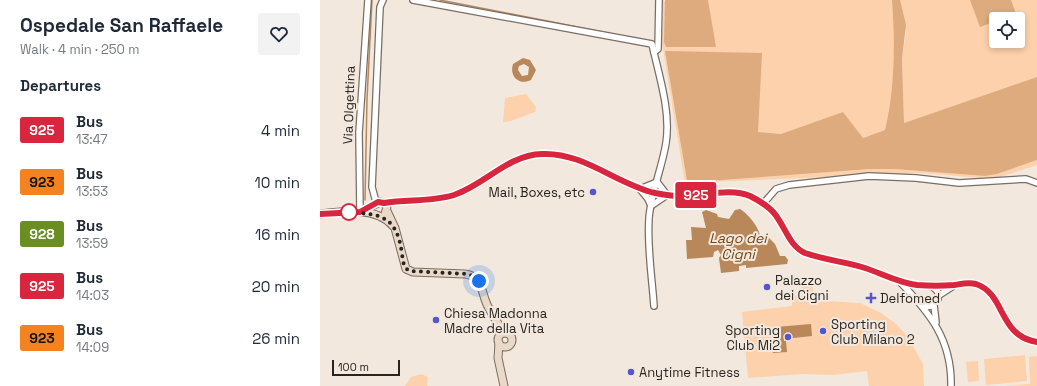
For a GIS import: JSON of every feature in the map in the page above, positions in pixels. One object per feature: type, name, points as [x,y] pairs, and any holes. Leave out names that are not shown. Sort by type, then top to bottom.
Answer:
[{"type":"street","name":"Via Olgettina","points":[[360,212],[359,133],[368,0]]},
{"type":"street","points":[[382,0],[380,7],[374,111],[372,187],[375,204],[373,210],[377,215],[388,222],[396,231]]},
{"type":"street","points":[[413,0],[652,44],[660,76],[667,133],[651,206],[648,234],[654,306]]},
{"type":"street","points":[[654,52],[658,49],[659,0]]},
{"type":"street","points":[[360,212],[375,204],[386,208],[399,202],[454,195],[511,162],[525,157],[541,154],[559,154],[578,160],[640,189],[654,193],[684,196],[735,193],[750,196],[763,204],[777,217],[792,243],[802,252],[864,268],[900,282],[922,286],[971,283],[984,288],[992,296],[1011,329],[1022,337],[1037,342]]},
{"type":"street","points":[[763,204],[776,189],[789,185],[869,176],[916,178],[959,183],[1026,179],[1037,183]]},
{"type":"street","points":[[640,189],[657,182]]},
{"type":"street","points":[[657,182],[668,195]]},
{"type":"street","points":[[640,189],[648,199],[651,206]]},
{"type":"street","points":[[651,206],[668,195]]},
{"type":"street","points":[[320,214],[360,212],[384,215],[386,208]]},
{"type":"street","points":[[386,208],[396,231],[404,264],[407,269],[413,272],[465,274],[473,276],[480,283],[486,303],[502,332],[512,339],[510,344],[502,345]]},
{"type":"street","points":[[900,282],[916,298],[918,303],[936,324]]},
{"type":"street","points":[[951,386],[951,370],[946,350],[936,324],[934,305],[938,296],[955,285]]},
{"type":"street","points":[[916,298],[916,292],[922,286]]},
{"type":"street","points":[[932,286],[938,292],[938,296]]},
{"type":"street","points":[[923,307],[934,305]]},
{"type":"street","points":[[502,332],[502,345],[498,354],[504,386]]},
{"type":"shaded area","points":[[663,0],[715,47],[708,0],[892,0],[894,33],[893,65],[891,98],[885,130],[862,138],[843,112],[781,134],[758,132],[687,180],[695,182],[871,169],[894,169],[985,176],[997,174],[1037,160],[1037,165],[994,179],[921,173],[685,183],[662,43]]},
{"type":"shaded area","points":[[665,0],[708,0],[716,47],[666,47],[664,42]]},
{"type":"shaded area","points":[[892,0],[900,0],[906,25],[902,59],[904,123],[1037,77],[1037,160],[997,174],[985,176],[894,169],[871,169],[695,182],[687,180],[665,51],[762,53],[758,132],[781,134],[843,112],[863,138],[885,130],[891,98],[893,65],[894,33]]},
{"type":"shaded area","points":[[900,0],[1037,0],[1037,77],[904,123],[902,59],[906,33]]},
{"type":"shaded area","points":[[970,0],[1011,0],[1015,12],[989,12],[989,24],[980,27]]},
{"type":"shaded area","points":[[526,94],[536,107],[535,112],[511,121],[503,122],[505,98]]},
{"type":"shaded area","name":"Sporting Club Milano 2","points":[[812,284],[815,303],[826,301],[860,303],[881,313],[896,324],[908,337],[923,364],[924,386],[869,386],[867,371],[834,375],[802,374],[748,378],[742,312],[792,306],[792,296],[802,295],[801,285]]},
{"type":"shaded area","points":[[1025,355],[1027,381],[986,385],[984,359]]},
{"type":"shaded area","points":[[1037,356],[1037,386],[1003,386],[1030,384],[1029,357]]},
{"type":"shaded area","points":[[978,361],[979,381],[968,382],[966,362]]},
{"type":"shaded area","points":[[421,374],[428,377],[427,386],[405,386],[411,377]]},
{"type":"water","points":[[523,58],[530,60],[536,70],[531,80],[523,82],[516,79],[512,72],[513,64]],"holes":[[[524,64],[529,67],[528,75],[522,76],[518,70],[519,66]]]},
{"type":"water","name":"Lago dei Cigni","points":[[740,209],[750,217],[758,229],[760,236],[756,239],[762,243],[762,237],[767,236],[775,244],[780,256],[785,256],[788,260],[787,264],[746,268],[746,265],[739,266],[739,271],[721,273],[719,258],[721,255],[718,250],[714,252],[713,257],[687,259],[686,240],[692,240],[691,227],[706,228],[702,212],[706,210],[717,214],[718,217],[729,219],[735,210]]},
{"type":"water","name":"Sporting Club Mi2","points":[[811,324],[812,336],[784,339],[784,341],[786,341],[787,352],[773,353],[772,343],[780,342],[776,327]]},
{"type":"waterway","points":[[365,200],[367,99],[372,0]]},
{"type":"waterway","points":[[440,0],[618,35]]},
{"type":"bus line","name":"925","points":[[320,214],[360,212],[378,202],[384,203],[448,197],[461,192],[516,160],[536,154],[559,154],[578,160],[621,181],[654,193],[684,196],[712,193],[735,193],[750,196],[773,212],[792,243],[802,252],[864,268],[900,282],[922,286],[925,284],[939,286],[964,283],[975,284],[988,291],[1013,331],[1022,337],[1037,342]]},
{"type":"place","name":"Mail, Boxes, etc","points":[[593,192]]},
{"type":"place","name":"Palazzo dei Cigni","points":[[767,287]]},
{"type":"place","name":"Delfomed","points":[[871,298]]},
{"type":"place","name":"Chiesa Madonna Madre della Vita","points":[[436,320]]},
{"type":"place","name":"Sporting Club Milano 2","points":[[823,331]]},
{"type":"place","name":"Sporting Club Mi2","points":[[788,337]]},
{"type":"place","name":"Anytime Fitness","points":[[631,372]]},
{"type":"route","points":[[349,212],[374,214],[384,218],[396,231],[401,246],[404,264],[409,271],[470,274],[479,281]]}]
